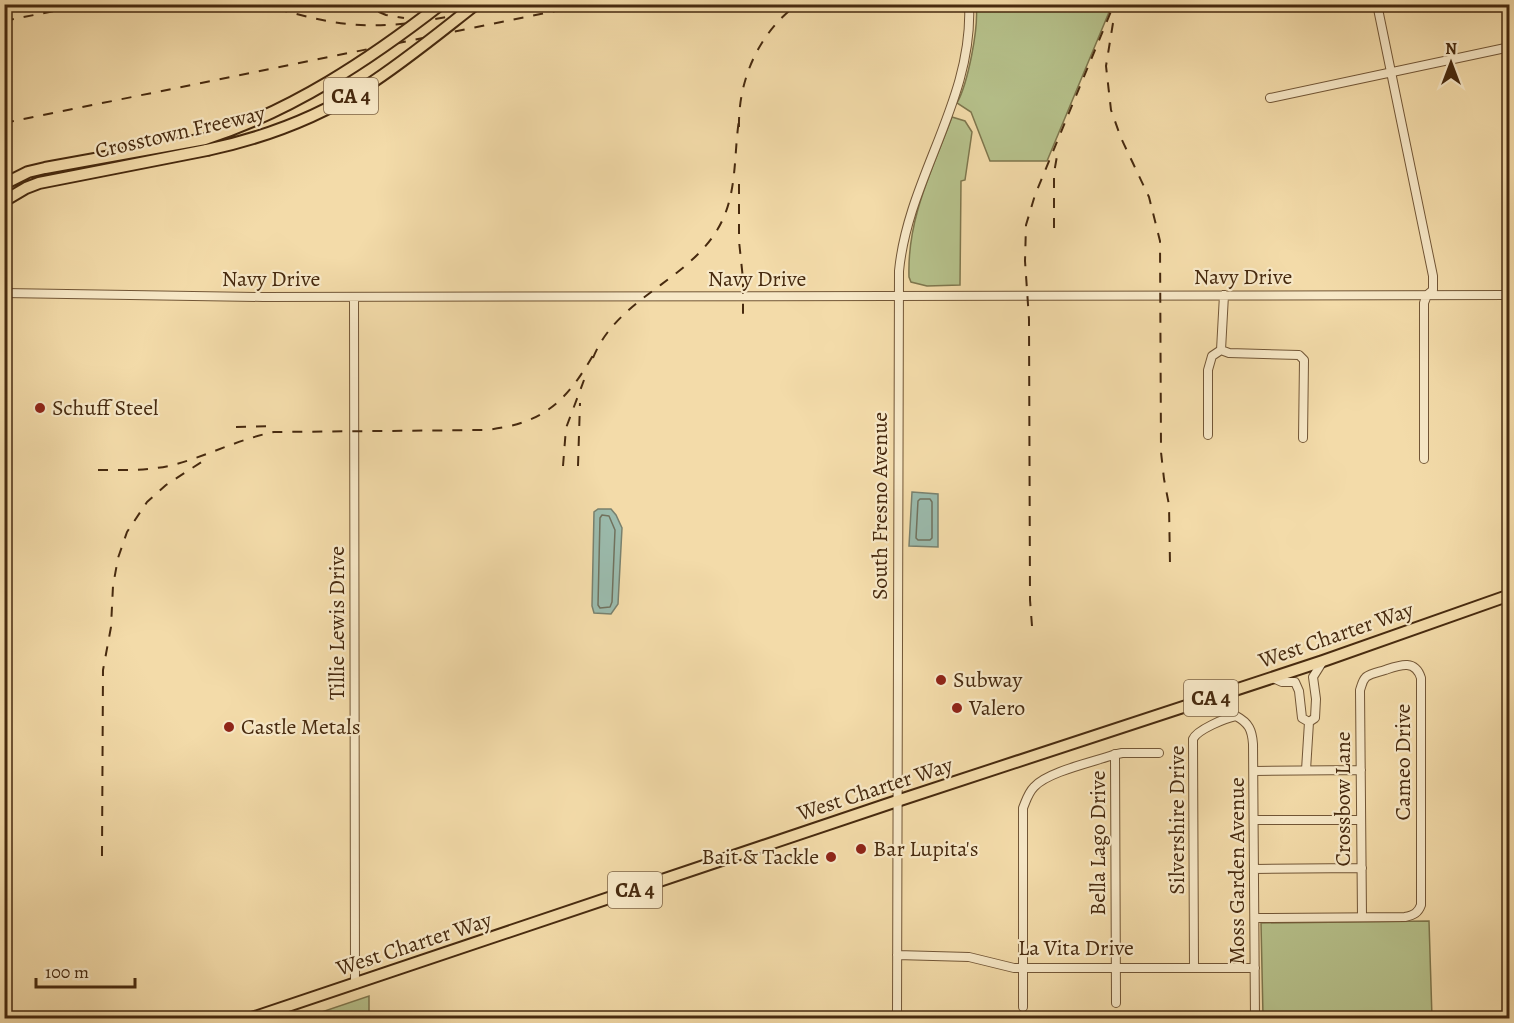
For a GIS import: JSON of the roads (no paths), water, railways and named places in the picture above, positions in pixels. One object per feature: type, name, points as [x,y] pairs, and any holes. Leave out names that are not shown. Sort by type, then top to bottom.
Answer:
[{"type":"highway","name":"Crosstown Freeway","points":[[4,201],[39,183],[206,144],[302,98],[361,62],[441,4]]},
{"type":"highway","name":"Crosstown Freeway","points":[[4,184],[28,172],[45,168],[268,134],[345,99],[381,76],[476,4]]},
{"type":"highway","name":"West Charter Way","points":[[252,1018],[897,801],[1323,661],[1509,595]]},
{"type":"street","name":"South Fresno Avenue","points":[[897,1018],[898,296],[901,247],[908,219],[961,77],[970,23],[969,4]]},
{"type":"street","points":[[1377,4],[1433,276],[1433,290],[1427,295],[1424,303],[1424,459]]},
{"type":"street","points":[[1270,98],[1509,47]]},
{"type":"street","name":"Navy Drive","points":[[4,293],[354,297],[1509,295]]},
{"type":"street","points":[[1221,350],[1224,295]]},
{"type":"street","name":"Tillie Lewis Drive","points":[[354,297],[356,984]]},
{"type":"street","points":[[1221,350],[1229,353],[1299,355],[1304,360],[1303,438]]},
{"type":"street","points":[[1208,435],[1208,370],[1212,356],[1221,350]]},
{"type":"street","points":[[1309,722],[1315,718],[1316,699],[1313,677],[1323,661]]},
{"type":"street","name":"Cameo Drive","points":[[1362,917],[1405,917],[1416,914],[1421,905],[1421,678],[1415,667],[1403,664],[1368,675],[1363,681]]},
{"type":"street","points":[[1272,678],[1282,682],[1295,682],[1299,691],[1302,718],[1309,722]]},
{"type":"street","name":"Crossbow Lane","points":[[1362,917],[1360,690],[1363,681]]},
{"type":"street","name":"Silvershire Drive","points":[[1194,967],[1193,739],[1201,731],[1230,717],[1236,716],[1249,724]]},
{"type":"street","points":[[1306,770],[1309,722]]},
{"type":"street","name":"Moss Garden Avenue","points":[[1249,724],[1252,732],[1254,771],[1255,1018]]},
{"type":"street","points":[[1023,1007],[1023,808],[1029,793],[1035,785],[1046,778],[1115,754],[1159,753]]},
{"type":"street","name":"Bella Lago Drive","points":[[1115,754],[1116,1003]]},
{"type":"street","points":[[1254,771],[1361,770]]},
{"type":"street","points":[[1254,820],[1361,820]]},
{"type":"street","points":[[1254,869],[1362,868]]},
{"type":"street","points":[[1255,918],[1362,917]]},
{"type":"street","name":"La Vita Drive","points":[[897,955],[969,957],[1014,968],[1255,968]]},
{"type":"water","points":[[912,492],[938,494],[938,547],[909,546]]},
{"type":"water","points":[[598,509],[611,509],[622,528],[618,604],[611,614],[594,613],[592,606],[594,512]]},
{"type":"railway","points":[[4,21],[89,4]]},
{"type":"railway","points":[[258,4],[325,21],[368,25],[388,25],[448,17],[507,4]]},
{"type":"railway","points":[[360,4],[386,15],[404,18]]},
{"type":"railway","points":[[393,4],[418,4]]},
{"type":"railway","points":[[4,123],[590,4]]},
{"type":"railway","points":[[739,127],[742,92],[754,58],[772,28],[798,4]]},
{"type":"railway","points":[[1032,626],[1026,225],[1035,195],[1114,4]]},
{"type":"railway","points":[[1113,23],[1106,66],[1111,110],[1121,138],[1149,197],[1160,241],[1161,452],[1169,505],[1170,564]]},
{"type":"railway","points":[[593,358],[605,336],[620,318],[694,258],[710,240],[723,219],[731,195],[739,120]]},
{"type":"railway","points":[[1054,228],[1054,173],[1057,156]]},
{"type":"railway","points":[[739,184],[743,316]]},
{"type":"railway","points":[[98,470],[164,467],[274,432],[485,430],[506,427],[539,415],[564,396],[586,368],[596,350]]},
{"type":"railway","points":[[563,466],[566,428],[584,380]]},
{"type":"railway","points":[[578,466],[580,403]]},
{"type":"railway","points":[[236,427],[273,426]]},
{"type":"railway","points":[[102,856],[103,670],[111,627],[113,586],[118,558],[127,532],[147,502],[166,485],[203,461]]},
{"type":"place","name":"Schuff Steel","points":[[40,408]]},
{"type":"place","name":"Subway","points":[[941,680]]},
{"type":"place","name":"Valero","points":[[957,708]]},
{"type":"place","name":"Castle Metals","points":[[229,727]]},
{"type":"place","name":"Bar Lupita's","points":[[861,849]]},
{"type":"place","name":"Bait & Tackle","points":[[831,857]]}]
